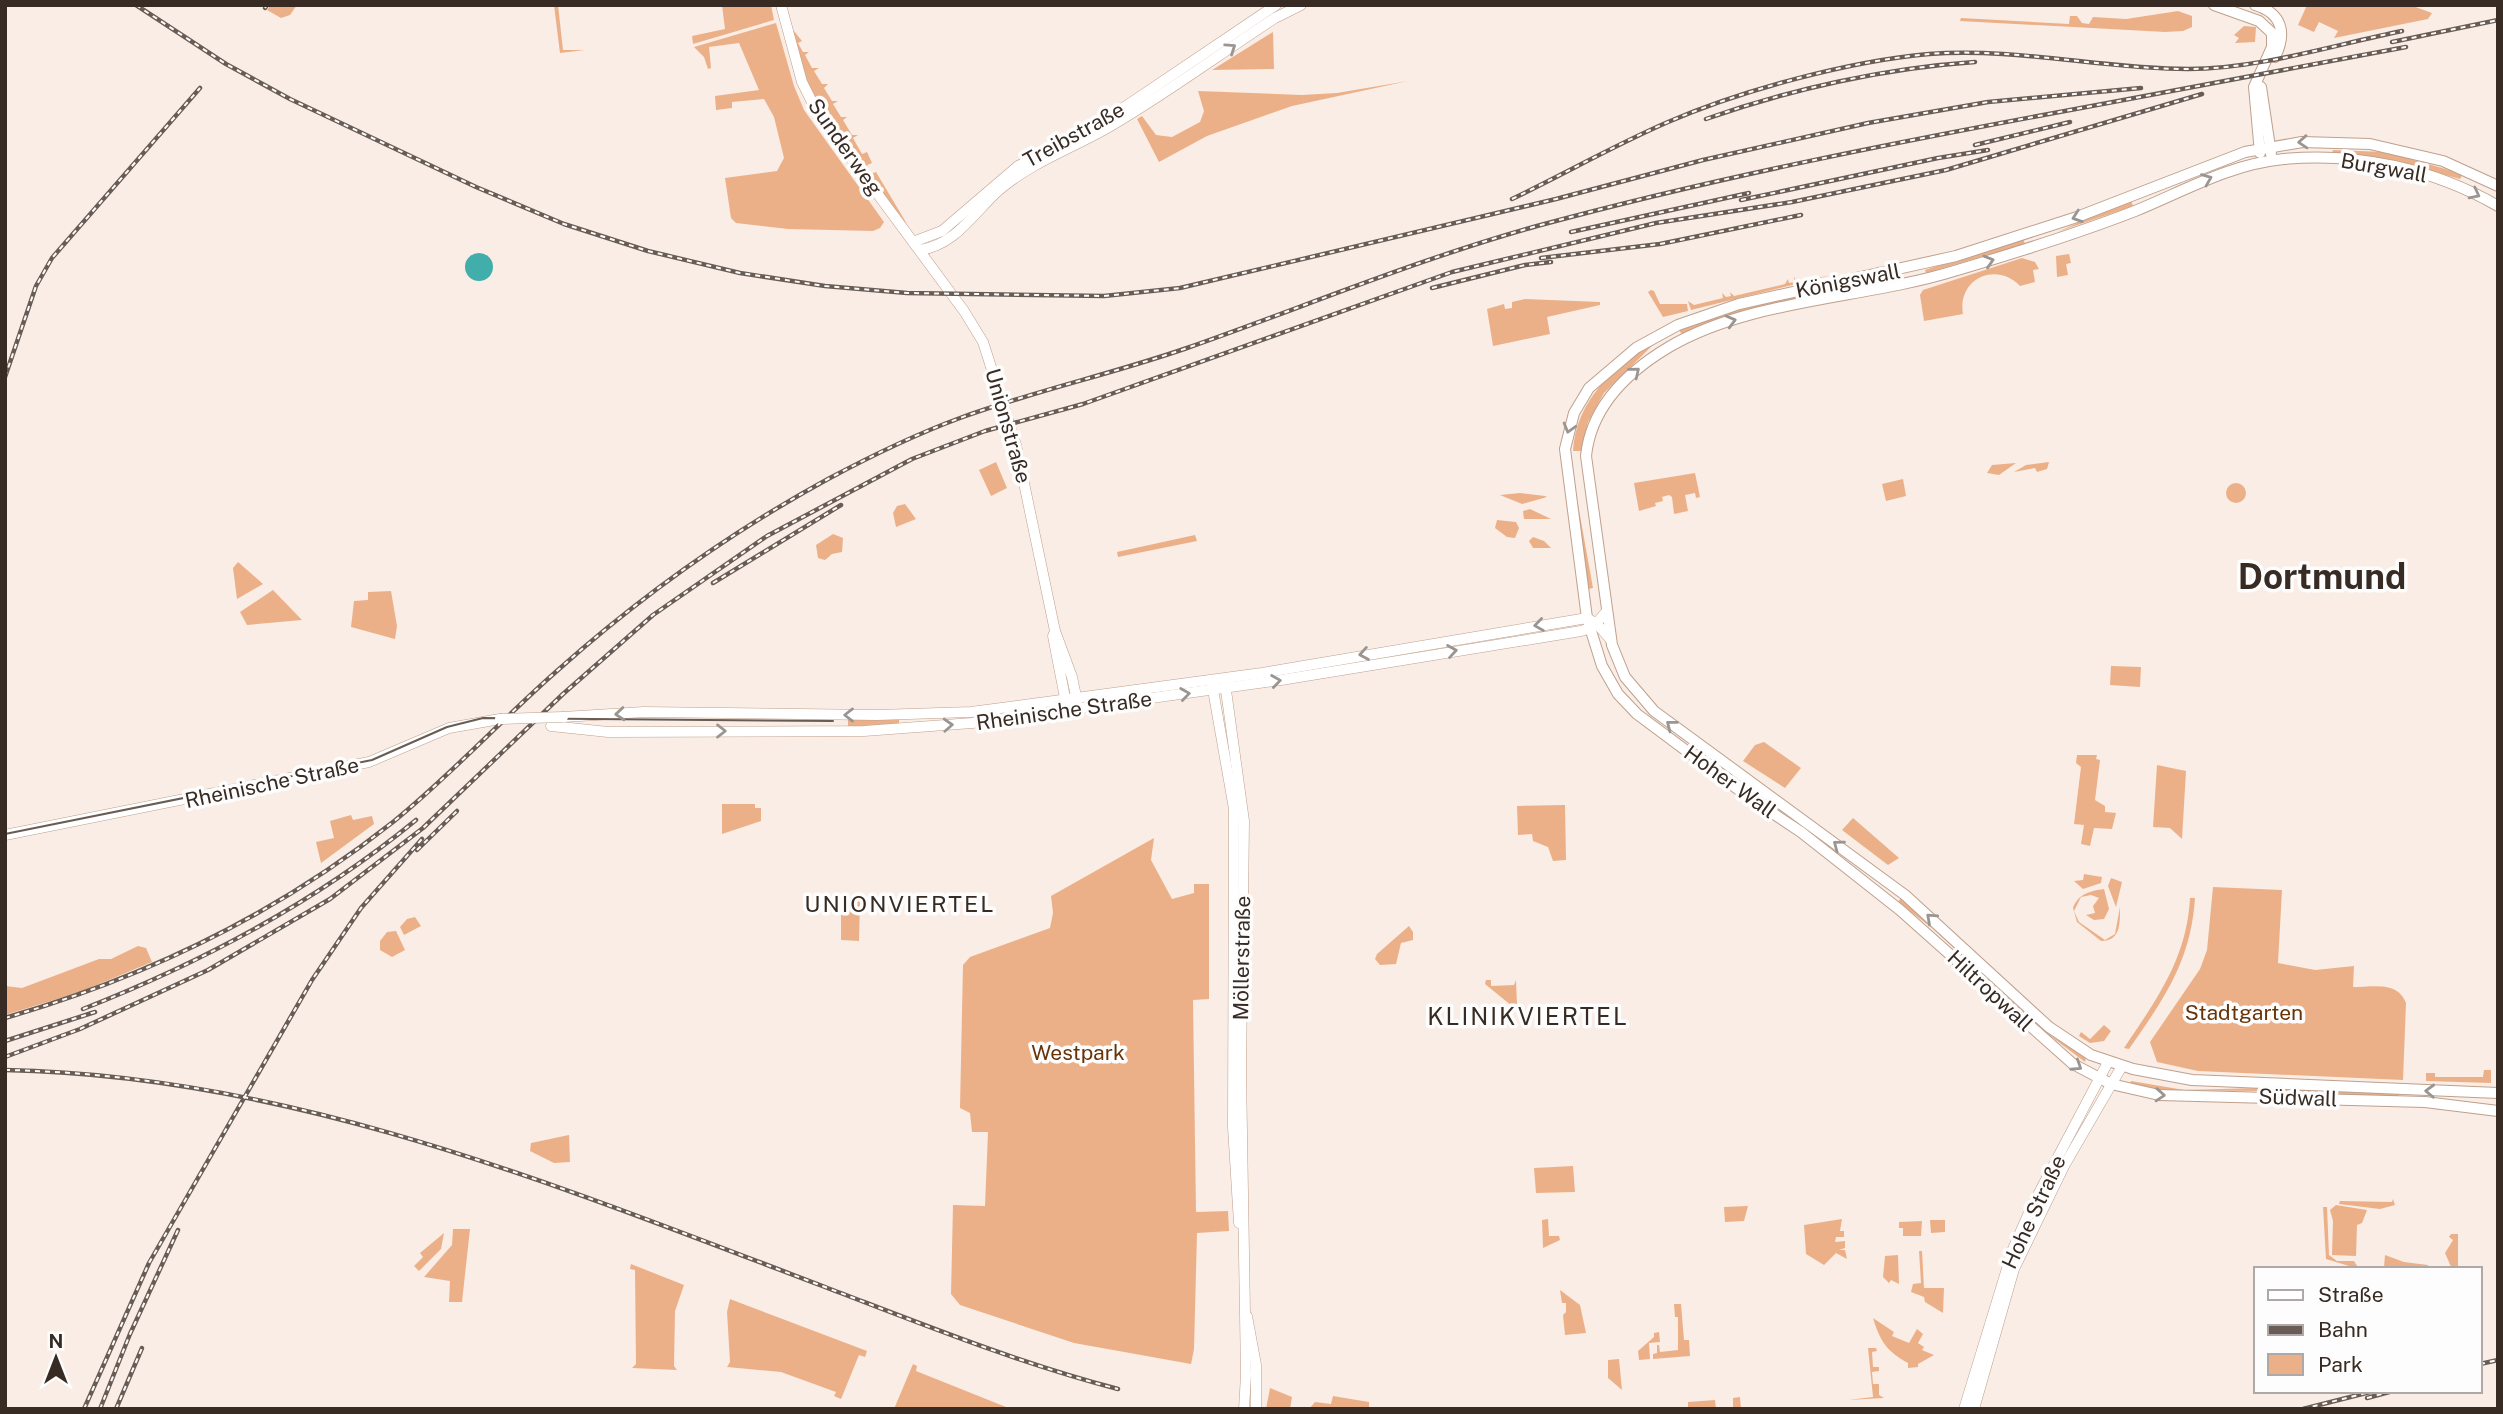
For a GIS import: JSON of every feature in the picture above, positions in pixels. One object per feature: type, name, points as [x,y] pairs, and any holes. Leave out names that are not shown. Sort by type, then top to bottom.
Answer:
[{"type":"main road","name":"Sunderweg","points":[[781,5],[802,82],[817,112],[913,242]]},
{"type":"main road","name":"Treibstraße","points":[[913,242],[942,231],[1025,171],[1118,122],[1275,18],[1301,5]]},
{"type":"main road","points":[[2214,5],[2259,20],[2273,37],[2272,47],[2254,87],[2264,148],[2270,155],[2265,161]]},
{"type":"main road","points":[[2255,5],[2276,16],[2282,34],[2263,78],[2260,92],[2264,148]]},
{"type":"main road","name":"Treibstraße","points":[[920,250],[947,240],[1018,166],[1092,129],[1275,6]]},
{"type":"main road","name":"Burgwall","points":[[2264,148],[2302,142],[2337,142],[2414,152],[2460,168],[2498,186]]},
{"type":"main road","points":[[2331,159],[2326,152],[2337,142]]},
{"type":"main road","name":"Königswall","points":[[1591,623],[1572,515],[1566,444],[1578,405],[1589,388],[1615,364],[1660,333],[1708,313],[1956,256],[2077,217],[2207,164],[2264,148]]},
{"type":"main road","name":"Burgwall","points":[[2265,161],[2331,159],[2382,164],[2428,174],[2498,206]]},
{"type":"main road","name":"Königswall","points":[[1606,612],[1586,470],[1587,445],[1592,426],[1621,384],[1668,348],[1723,323],[1952,272],[2057,239],[2151,204],[2228,171],[2265,161]]},
{"type":"main road","points":[[2151,204],[2158,185]]},
{"type":"main road","name":"Unionstraße","points":[[913,242],[964,310],[983,342],[1027,486],[1055,631],[1077,698],[1073,710]]},
{"type":"main road","points":[[1606,612],[1591,623],[1611,640]]},
{"type":"main road","name":"Hoher Wall","points":[[1606,612],[1617,659],[1634,690],[1654,711],[1731,771],[1817,829],[1893,886]]},
{"type":"main road","name":"Hoher Wall","points":[[1591,623],[1595,649],[1610,682],[1637,714],[1747,796],[1801,832],[1884,897]]},
{"type":"main road","name":"Rheinische Straße","points":[[1225,683],[1406,647],[1591,623]]},
{"type":"main road","name":"Rheinische Straße","points":[[534,720],[554,726],[607,732],[864,731],[972,723],[1073,710],[1225,683],[1408,659],[1591,623]]},
{"type":"main road","name":"Unionstraße","points":[[1055,631],[1053,636],[1065,699],[1073,710]]},
{"type":"main road","points":[[1406,647],[1408,659]]},
{"type":"main road","name":"Möllerstraße","points":[[1225,683],[1244,821],[1244,1409]]},
{"type":"main road","name":"Rheinische Straße","points":[[5,835],[363,764],[395,754],[449,728],[500,719],[534,720],[644,712],[971,712],[1065,699],[1212,685]]},
{"type":"main road","name":"Möllerstraße","points":[[1212,685],[1234,810],[1233,1128],[1242,1240]]},
{"type":"main road","name":"Hiltropwall","points":[[1893,886],[2057,1034],[2108,1062]]},
{"type":"main road","name":"Hiltropwall","points":[[1884,897],[2041,1039],[2073,1064],[2100,1079]]},
{"type":"main road","name":"Südwall","points":[[2108,1062],[2168,1077],[2208,1081],[2498,1093]]},
{"type":"main road","name":"Hohe Straße","points":[[1975,1409],[2004,1277],[2031,1208],[2108,1062]]},
{"type":"main road","name":"Hohe Straße","points":[[1964,1409],[1984,1363],[2014,1269],[2054,1183],[2122,1066]]},
{"type":"main road","name":"Südwall","points":[[2100,1079],[2159,1095],[2425,1102],[2492,1110]]},
{"type":"main road","points":[[2492,1110],[2498,1117]]},
{"type":"main road","name":"Möllerstraße","points":[[1245,1309],[1256,1365],[1256,1409]]},
{"type":"green space","points":[[271,5],[297,5],[290,15],[281,18],[267,10]]},
{"type":"green space","points":[[554,5],[558,5],[563,50],[585,50],[560,53]]},
{"type":"green space","points":[[722,5],[771,5],[774,20],[693,44],[692,36],[725,29]]},
{"type":"green space","points":[[2307,5],[2410,5],[2432,13],[2428,19],[2334,38],[2338,31],[2319,22],[2314,32],[2298,25]]},
{"type":"green space","points":[[2178,11],[2192,16],[2192,27],[2183,31],[2165,32],[1960,21],[1961,18],[2069,24],[2070,16],[2077,16],[2082,23],[2089,24],[2093,17],[2126,19]]},
{"type":"green space","points":[[776,23],[794,86],[804,110],[884,222],[880,228],[873,231],[788,229],[736,223],[731,218],[725,178],[777,171],[784,158],[774,117],[764,99],[732,102],[732,108],[716,110],[715,96],[759,90],[739,43],[709,47],[711,68],[708,69],[704,57],[694,47]]},
{"type":"green space","points":[[2244,26],[2256,27],[2255,42],[2235,43],[2239,38],[2234,35]]},
{"type":"green space","points":[[794,31],[802,41],[798,43],[803,52],[809,52],[805,55],[812,68],[819,68],[814,71],[822,84],[828,84],[824,88],[832,101],[838,101],[833,104],[841,117],[847,117],[843,120],[852,135],[858,135],[853,138],[862,154],[867,152],[872,163],[867,165],[871,174],[876,172],[907,224],[855,158],[819,105],[805,79],[797,54]]},
{"type":"green space","points":[[1273,32],[1274,69],[1212,70]]},
{"type":"green space","points":[[1408,81],[1292,106],[1207,136],[1159,162],[1137,119],[1142,116],[1156,135],[1172,137],[1200,122],[1204,111],[1198,91],[1302,95],[1337,93]]},
{"type":"green space","points":[[2333,150],[2386,152],[2463,174],[2460,179],[2398,162],[2332,153]]},
{"type":"green space","points":[[2131,200],[2133,206],[2057,232]]},
{"type":"green space","points":[[2023,238],[2025,244],[1926,273],[1925,270]]},
{"type":"green space","points":[[2069,254],[2071,263],[2066,264],[2068,275],[2057,277],[2056,256]]},
{"type":"green space","points":[[2022,258],[2035,262],[2039,269],[2033,270],[2035,282],[2020,286],[2000,275],[1980,278],[1966,291],[1963,314],[1924,321],[1920,295],[1923,290]]},
{"type":"green space","points":[[1832,275],[1691,310],[1688,301],[1694,305],[1723,298],[1722,293],[1726,297],[1731,296],[1730,292],[1734,296],[1785,284],[1788,279],[1789,283],[1794,282],[1794,277],[1797,282]]},
{"type":"green space","points":[[1885,278],[1886,284],[1710,322],[1682,335],[1678,328],[1700,319],[1802,293]]},
{"type":"green space","points":[[1651,290],[1660,304],[1687,304],[1688,311],[1663,317],[1648,292]]},
{"type":"green space","points":[[1525,299],[1600,302],[1600,305],[1547,317],[1550,334],[1493,346],[1487,309],[1504,304],[1505,309],[1512,308],[1512,302]]},
{"type":"green space","points":[[1656,342],[1604,393],[1588,422],[1581,451],[1573,451],[1581,416],[1600,386],[1640,351]]},
{"type":"green space","points":[[996,462],[1007,488],[991,496],[979,470]]},
{"type":"green space","points":[[2049,462],[2047,469],[2037,472],[2035,468],[2014,472],[2026,465]]},
{"type":"green space","points":[[2016,463],[1999,475],[1987,473],[1992,465]]},
{"type":"green space","points":[[1695,473],[1700,497],[1696,498],[1695,493],[1685,495],[1688,511],[1674,514],[1672,497],[1669,495],[1662,497],[1663,501],[1655,503],[1656,506],[1639,511],[1634,483]]},
{"type":"green space","points":[[1903,479],[1906,496],[1886,501],[1882,484]]},
{"type":"green space","points":[[2236,483],[2243,486],[2246,493],[2243,500],[2236,503],[2229,500],[2226,493],[2229,486]]},
{"type":"green space","points":[[1520,493],[1547,497],[1522,504],[1500,495]]},
{"type":"green space","points":[[1577,499],[1593,588],[1588,589],[1575,500]]},
{"type":"green space","points":[[905,504],[916,519],[896,527],[893,513],[897,506]]},
{"type":"green space","points":[[1530,509],[1551,519],[1524,519],[1523,511]]},
{"type":"green space","points":[[1497,520],[1516,522],[1519,528],[1515,538],[1507,537],[1495,528]]},
{"type":"green space","points":[[833,534],[843,538],[842,552],[832,554],[825,560],[818,558],[816,545]]},
{"type":"green space","points":[[1195,535],[1197,541],[1118,557],[1117,552]]},
{"type":"green space","points":[[1533,537],[1544,541],[1551,548],[1533,548],[1529,541]]},
{"type":"green space","points":[[238,562],[263,584],[237,599],[233,568]]},
{"type":"green space","points":[[273,590],[302,620],[247,625],[240,612]]},
{"type":"green space","points":[[391,591],[397,626],[395,639],[351,627],[354,601],[368,600],[368,592]]},
{"type":"green space","points":[[2111,666],[2141,667],[2140,687],[2110,685]]},
{"type":"green space","points":[[848,718],[899,718],[899,724],[848,728]]},
{"type":"green space","points":[[1764,742],[1801,768],[1785,788],[1743,761],[1755,745]]},
{"type":"green space","points":[[2077,755],[2097,755],[2096,759],[2100,760],[2095,800],[2105,806],[2105,812],[2116,813],[2112,829],[2094,828],[2090,846],[2081,844],[2084,825],[2074,824],[2081,767],[2076,763]]},
{"type":"green space","points":[[2157,765],[2186,771],[2182,839],[2170,828],[2153,827]]},
{"type":"green space","points":[[722,804],[755,804],[755,808],[761,808],[761,821],[722,834]]},
{"type":"green space","points":[[1565,805],[1566,860],[1553,861],[1548,847],[1533,841],[1532,834],[1518,835],[1517,806]]},
{"type":"green space","points":[[351,815],[353,820],[372,816],[374,824],[321,863],[316,842],[334,838],[330,821]]},
{"type":"green space","points":[[1853,818],[1899,858],[1888,865],[1842,830]]},
{"type":"green space","name":"Westpark","points":[[1154,838],[1151,860],[1172,899],[1194,893],[1194,884],[1209,884],[1209,999],[1193,1000],[1196,1212],[1228,1211],[1229,1231],[1197,1233],[1194,1349],[1191,1364],[1074,1343],[960,1305],[951,1294],[953,1205],[985,1206],[988,1132],[972,1132],[970,1113],[960,1108],[963,965],[970,957],[1050,928],[1053,913],[1051,896]]},
{"type":"green space","points":[[2084,874],[2102,877],[2101,883],[2083,889],[2074,881],[2083,880]]},
{"type":"green space","points":[[2111,878],[2122,882],[2116,907],[2108,886]]},
{"type":"green space","name":"Stadtgarten","points":[[2213,887],[2282,890],[2278,963],[2315,970],[2354,966],[2353,987],[2391,988],[2402,996],[2406,1003],[2403,1080],[2198,1071],[2157,1062],[2150,1042],[2200,969],[2207,950]]},
{"type":"green space","points":[[2104,889],[2109,909],[2104,919],[2094,920],[2086,915],[2095,913],[2093,906],[2099,898],[2091,895],[2081,897],[2074,911],[2079,922],[2105,940],[2115,934],[2120,907],[2116,934],[2108,940],[2101,941],[2077,922],[2073,908],[2081,896]]},
{"type":"green space","points":[[1901,898],[2049,1034],[2086,1058],[2085,1062],[2049,1035],[1932,928],[1898,902]]},
{"type":"green space","points":[[2190,898],[2195,898],[2182,960],[2154,1013],[2129,1049],[2124,1048],[2159,995],[2176,959],[2188,920]]},
{"type":"green space","points":[[841,899],[860,899],[859,941],[841,940]]},
{"type":"green space","points":[[415,917],[421,926],[404,935],[400,927],[407,919]]},
{"type":"green space","points":[[1409,926],[1413,932],[1413,940],[1401,943],[1396,964],[1380,965],[1375,959],[1377,954]]},
{"type":"green space","points":[[396,931],[405,950],[392,957],[380,950],[380,941],[387,932]]},
{"type":"green space","points":[[138,946],[146,948],[152,962],[80,992],[5,1015],[5,986],[22,988],[99,959],[111,959]]},
{"type":"green space","points":[[1486,980],[1491,980],[1491,986],[1514,985],[1516,980],[1517,1005],[1512,1006],[1485,984]]},
{"type":"green space","points":[[2104,1025],[2111,1031],[2104,1041],[2090,1043],[2079,1036],[2081,1032],[2090,1039]]},
{"type":"green space","points":[[2484,1070],[2491,1070],[2491,1083],[2426,1081],[2426,1073],[2435,1073],[2435,1077],[2483,1077]]},
{"type":"green space","points":[[2131,1081],[2184,1090],[2258,1088],[2258,1091],[2157,1090],[2130,1085]]},
{"type":"green space","points":[[2263,1088],[2399,1094],[2398,1097],[2263,1091]]},
{"type":"green space","points":[[569,1135],[570,1162],[554,1163],[530,1151],[531,1143]]},
{"type":"green space","points":[[1573,1166],[1575,1192],[1536,1193],[1534,1168]]},
{"type":"green space","points":[[2393,1199],[2395,1205],[2380,1209],[2339,1204],[2340,1201],[2392,1202]]},
{"type":"green space","points":[[2336,1205],[2367,1210],[2362,1223],[2357,1225],[2356,1256],[2332,1255],[2333,1221],[2330,1210]]},
{"type":"green space","points":[[1748,1206],[1744,1221],[1725,1222],[1724,1207]]},
{"type":"green space","points":[[2323,1207],[2327,1207],[2329,1255],[2337,1261],[2354,1261],[2358,1267],[2326,1259]]},
{"type":"green space","points":[[1548,1219],[1549,1236],[1559,1236],[1560,1240],[1543,1248],[1542,1220]]},
{"type":"green space","points":[[1842,1219],[1840,1231],[1844,1231],[1844,1237],[1836,1237],[1835,1242],[1845,1241],[1845,1248],[1839,1250],[1845,1250],[1847,1259],[1836,1253],[1824,1265],[1806,1254],[1804,1225]]},
{"type":"green space","points":[[1930,1220],[1945,1220],[1945,1232],[1931,1233]]},
{"type":"green space","points":[[1922,1221],[1921,1236],[1903,1236],[1903,1228],[1899,1228],[1899,1222]]},
{"type":"green space","points":[[453,1229],[470,1229],[462,1302],[449,1302],[450,1281],[424,1277],[452,1245]]},
{"type":"green space","points":[[444,1233],[441,1249],[419,1271],[414,1266],[423,1257],[420,1253]]},
{"type":"green space","points":[[2451,1234],[2458,1234],[2458,1267],[2451,1267],[2445,1253],[2453,1240],[2449,1237]]},
{"type":"green space","points":[[1919,1251],[1922,1251],[1924,1288],[1944,1288],[1943,1313],[1925,1302],[1924,1297],[1911,1292],[1913,1284],[1921,1283]]},
{"type":"green space","points":[[1898,1255],[1899,1284],[1891,1280],[1889,1283],[1883,1277],[1885,1256]]},
{"type":"green space","points":[[2385,1255],[2404,1262],[2428,1265],[2428,1267],[2384,1267]]},
{"type":"green space","points":[[631,1264],[684,1285],[675,1311],[674,1366],[677,1370],[632,1368],[636,1364],[635,1270],[630,1269]]},
{"type":"green space","points":[[1560,1290],[1580,1305],[1586,1333],[1565,1335],[1563,1315],[1566,1312],[1566,1303],[1562,1303]]},
{"type":"green space","points":[[730,1299],[867,1351],[865,1357],[859,1355],[841,1399],[834,1396],[836,1392],[781,1372],[727,1367],[730,1362],[727,1312]]},
{"type":"green space","points":[[1674,1304],[1681,1304],[1684,1340],[1689,1340],[1690,1356],[1653,1359],[1653,1354],[1657,1353],[1657,1345],[1660,1352],[1678,1350],[1678,1317],[1675,1317]]},
{"type":"green space","points":[[1873,1318],[1894,1332],[1892,1336],[1909,1343],[1917,1329],[1923,1334],[1918,1343],[1924,1347],[1922,1350],[1934,1355],[1918,1364],[1918,1367],[1908,1368],[1908,1363],[1886,1345]]},
{"type":"green space","points":[[1659,1332],[1660,1342],[1649,1343],[1650,1359],[1639,1360],[1638,1351],[1654,1337],[1654,1333]]},
{"type":"green space","points":[[1868,1348],[1876,1348],[1877,1351],[1872,1352],[1873,1367],[1879,1367],[1879,1371],[1872,1372],[1873,1384],[1879,1384],[1879,1395],[1884,1398],[1848,1400],[1873,1397]]},
{"type":"green space","points":[[1619,1359],[1622,1390],[1608,1378],[1608,1360]]},
{"type":"green space","points":[[913,1364],[917,1366],[916,1371],[1011,1409],[894,1409]]},
{"type":"green space","points":[[1270,1388],[1292,1397],[1290,1409],[1266,1409]]},
{"type":"green space","points":[[1333,1396],[1369,1402],[1369,1409],[1309,1409],[1315,1402],[1331,1404]]},
{"type":"green space","points":[[1740,1397],[1741,1409],[1716,1409],[1733,1408],[1733,1398]]},
{"type":"green space","points":[[1715,1400],[1716,1409],[1688,1409],[1688,1402]]},
{"type":"water","points":[[479,253],[489,257],[493,267],[489,277],[479,281],[469,277],[465,267],[469,257]]},
{"type":"water","points":[[2224,1003],[2231,1008],[2243,1006],[2249,1012],[2231,1011],[2222,1016],[2218,1010]]},
{"type":"tram line","points":[[5,834],[372,760],[447,727],[483,718],[833,721]]},
{"type":"railway","points":[[136,5],[226,64],[290,99],[476,187],[564,224],[648,251],[740,273],[825,286],[907,293],[1104,296],[1180,288],[1556,199],[1703,160],[1868,123],[1988,102],[2141,88]]},
{"type":"railway","points":[[2392,42],[2498,20]]},
{"type":"railway","points":[[1512,199],[1629,140],[1697,110],[1762,88],[1865,63],[1929,54],[1994,53],[2123,66],[2215,68],[2269,61],[2402,31]]},
{"type":"railway","points":[[5,1018],[58,1002],[160,962],[257,914],[303,886],[393,822],[537,689],[654,591],[722,543],[792,499],[893,446],[943,425],[1016,399],[1187,348],[1449,253],[1605,208],[1876,147],[2406,47]]},
{"type":"railway","points":[[1706,119],[1805,89],[1907,69],[1975,62]]},
{"type":"railway","points":[[5,377],[36,286],[52,258],[200,88]]},
{"type":"railway","points":[[5,1057],[80,1029],[208,970],[330,899],[423,828],[563,694],[653,615],[767,536],[912,459],[985,431],[1083,404],[1452,272],[1656,223],[1792,202],[1946,170],[2202,94]]},
{"type":"railway","points":[[1975,145],[2070,122]]},
{"type":"railway","points":[[1741,200],[1988,150]]},
{"type":"railway","points":[[1571,232],[1749,193]]},
{"type":"railway","points":[[1541,258],[1660,244],[1801,215]]},
{"type":"railway","points":[[1432,288],[1525,265],[1551,262]]},
{"type":"railway","points":[[713,583],[841,505]]},
{"type":"railway","points":[[417,850],[457,811]]},
{"type":"railway","points":[[83,1009],[172,971],[257,928],[339,878],[416,820]]},
{"type":"railway","points":[[84,1409],[149,1263],[312,980],[361,908],[422,839]]},
{"type":"railway","points":[[5,1041],[95,1012]]},
{"type":"railway","points":[[5,1070],[112,1077],[217,1092],[321,1114],[424,1143],[626,1212],[970,1342],[1118,1389]]},
{"type":"railway","points":[[100,1409],[130,1334],[178,1230]]},
{"type":"railway","points":[[116,1409],[142,1348]]},
{"type":"railway","points":[[2482,1364],[2498,1360]]},
{"type":"railway","points":[[2303,1409],[2366,1393]]},
{"type":"railway","points":[[2367,1398],[2386,1393]]},
{"type":"district","name":"Dortmund","points":[[2322,577]]},
{"type":"district","name":"UNIONVIERTEL","points":[[900,904]]},
{"type":"district","name":"KLINIKVIERTEL","points":[[1528,1017]]}]
